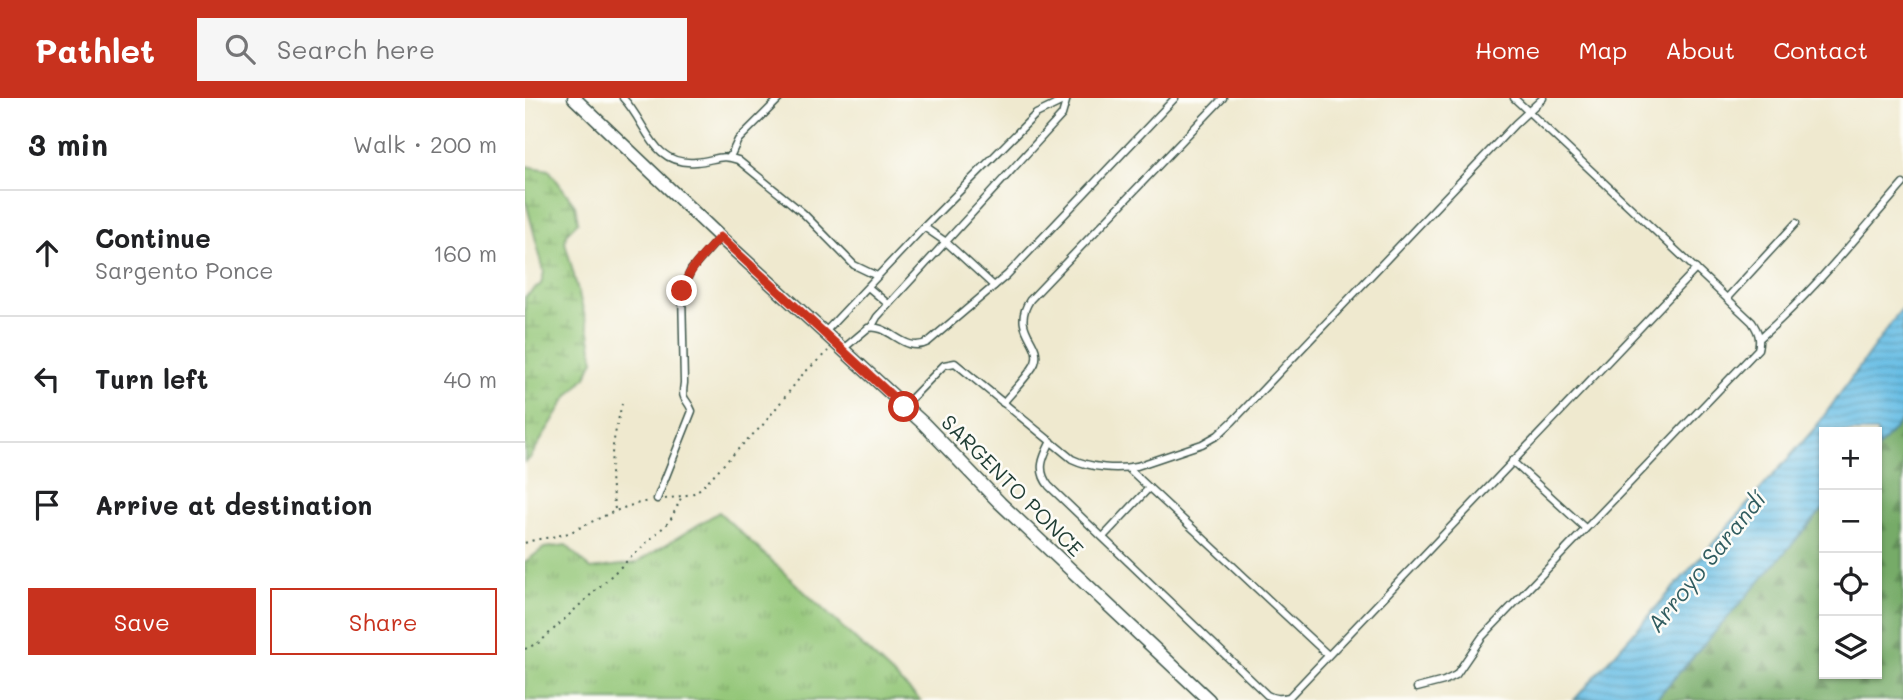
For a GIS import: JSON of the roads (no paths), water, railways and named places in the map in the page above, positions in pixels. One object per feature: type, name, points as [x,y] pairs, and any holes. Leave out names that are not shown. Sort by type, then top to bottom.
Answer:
[{"type":"street","name":"SARGENTO PONCE","points":[[574,98],[720,237],[924,424],[1000,503],[1209,700]]},
{"type":"lane","points":[[623,98],[657,150],[666,157],[680,162],[698,162],[718,156],[739,160],[803,213],[854,265],[877,276]]},
{"type":"lane","points":[[730,157],[738,140],[780,98]]},
{"type":"lane","points":[[872,326],[907,344],[921,346],[928,342],[994,286],[1049,233],[1175,98]]},
{"type":"lane","points":[[1003,403],[1034,365],[1035,349],[1022,319],[1030,300],[1223,98]]},
{"type":"lane","points":[[1417,688],[1456,675],[1482,637],[1758,349],[1760,338],[1752,322],[1514,98]]},
{"type":"lane","points":[[904,407],[944,365],[955,363],[1080,463],[1128,468],[1202,444],[1218,435],[1295,358],[1543,98]]},
{"type":"lane","points":[[824,332],[1036,114],[1066,99]]},
{"type":"lane","points":[[839,346],[872,326],[888,304],[1062,115],[1066,99]]},
{"type":"lane","points":[[1760,338],[1822,277],[1903,184]]},
{"type":"lane","points":[[1727,298],[1796,223]]},
{"type":"lane","points":[[924,227],[946,242],[994,286]]},
{"type":"lane","points":[[657,499],[692,411],[683,394],[682,291],[691,270],[720,237]]},
{"type":"lane","points":[[1051,441],[1041,460],[1044,480],[1267,695],[1274,698],[1289,697],[1696,269]]},
{"type":"lane","points":[[868,287],[888,304]]},
{"type":"lane","points":[[1512,461],[1585,528]]},
{"type":"lane","points":[[1128,468],[1328,655]]},
{"type":"lane","points":[[1103,537],[1149,488]]},
{"type":"water","name":"Arroyo Sarandí","points":[[1903,307],[1903,419],[1882,443],[1882,427],[1819,427],[1819,514],[1655,700],[1574,700],[1815,428]]}]
